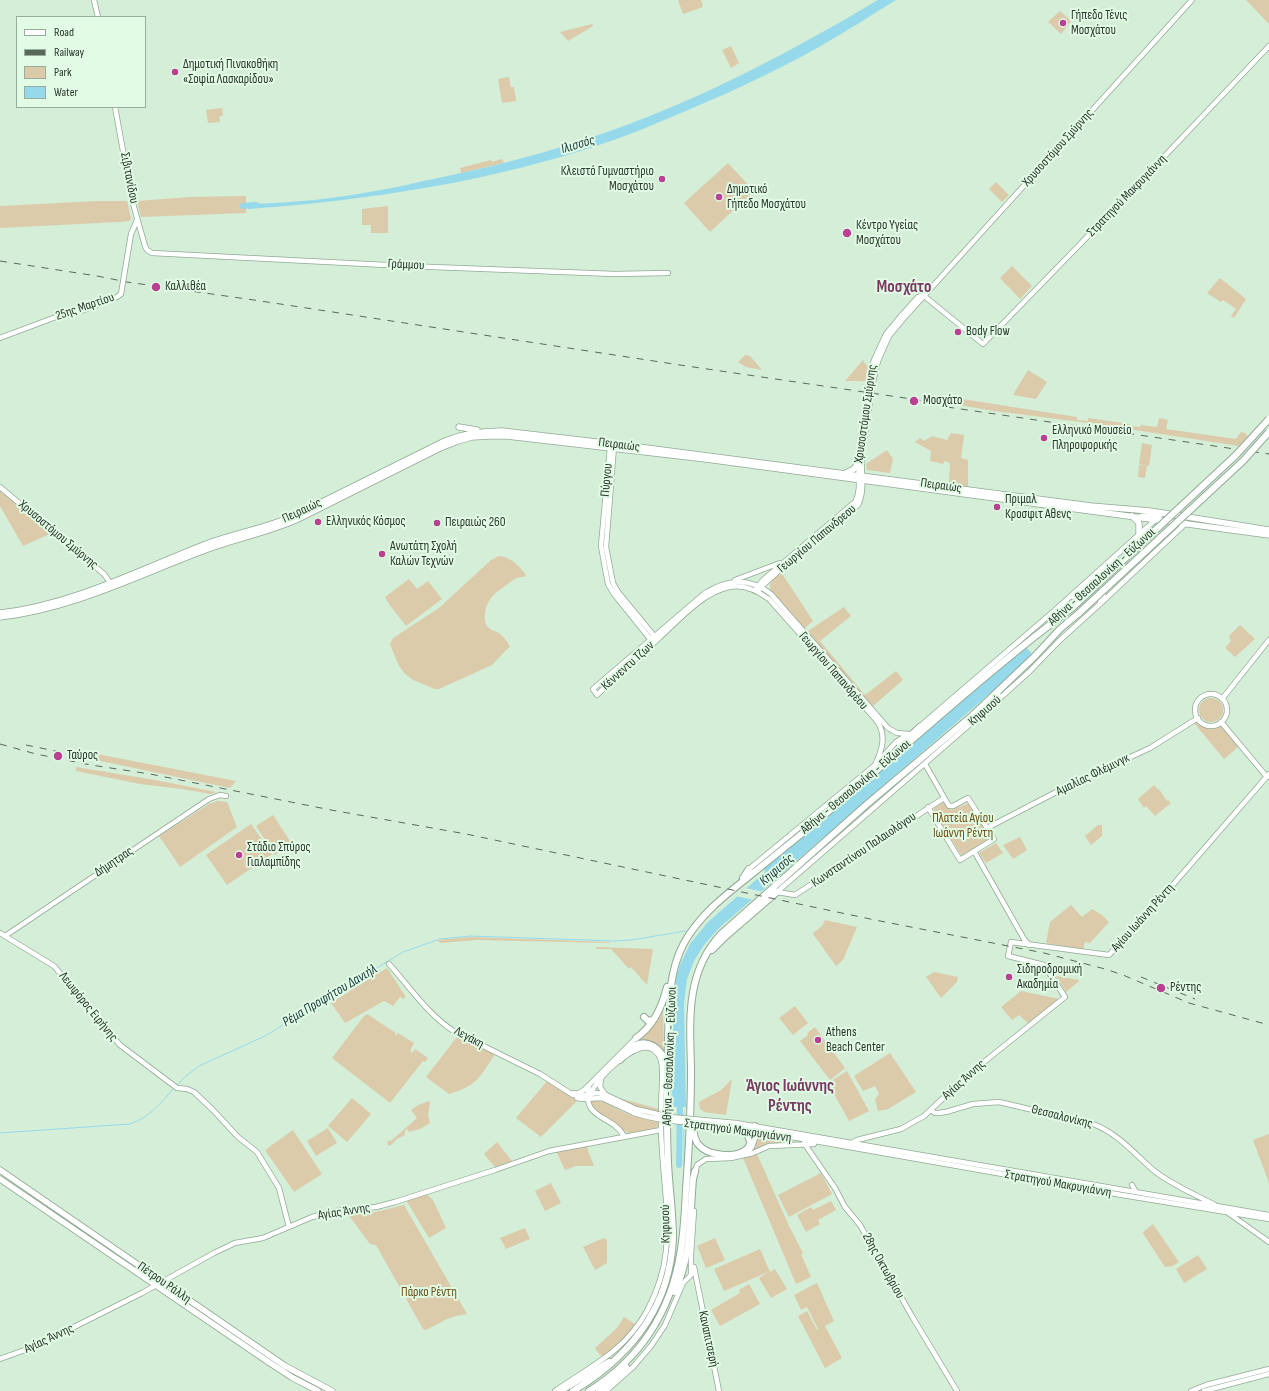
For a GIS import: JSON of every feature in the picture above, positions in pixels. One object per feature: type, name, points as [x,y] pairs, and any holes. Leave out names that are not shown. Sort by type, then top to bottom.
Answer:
[{"type":"highway","name":"Αθήνα - Θεσσαλονίκη - Εύζωνοι","points":[[573,1391],[600,1374],[625,1351],[636,1338],[658,1302],[664,1286],[671,1259],[673,1230],[668,1164],[667,1070],[669,995],[674,970],[682,947],[695,925],[723,897],[810,827],[1024,644],[1073,607],[1236,455],[1269,419]]},
{"type":"highway","name":"Αθήνα - Θεσσαλονίκη - Εύζωνοι","points":[[589,1391],[604,1381],[638,1350],[653,1329],[666,1306],[674,1281],[682,1246],[691,1121],[692,997],[696,976],[704,958],[716,940],[866,805],[973,715],[1035,656],[1060,629],[1243,461],[1269,432]]},
{"type":"highway","points":[[990,666],[1016,647],[1024,644]]},
{"type":"highway","points":[[973,715],[1000,698]]},
{"type":"highway","points":[[874,773],[887,756],[920,727]]},
{"type":"highway","points":[[851,827],[852,823],[866,805]]},
{"type":"highway","points":[[739,884],[749,869]]},
{"type":"highway","points":[[704,958],[725,937],[777,892]]},
{"type":"highway","points":[[636,1038],[653,1020],[663,1003],[668,982],[674,970]]},
{"type":"highway","points":[[644,1017],[648,1021],[653,1020]]},
{"type":"highway","points":[[620,1060],[634,1046],[647,1044],[656,1047],[661,1052],[667,1070]]},
{"type":"highway","points":[[691,1121],[697,1143],[710,1153],[725,1155],[742,1152],[746,1149],[756,1129]]},
{"type":"highway","points":[[738,1126],[747,1132],[750,1141]]},
{"type":"highway","points":[[666,1306],[677,1287],[685,1258],[695,1171]]},
{"type":"highway","points":[[599,1391],[620,1374],[638,1350]]},
{"type":"highway","points":[[560,1391],[625,1351]]},
{"type":"main road","points":[[459,427],[489,431]]},
{"type":"main road","name":"Πειραιώς","points":[[0,618],[49,609],[207,544],[290,518],[449,439],[465,434],[489,431],[502,431],[612,447],[860,478],[1085,505],[1127,508],[1269,530]]},
{"type":"main road","name":"Πειραιώς","points":[[0,613],[48,605],[111,584],[209,548],[262,533],[292,522],[440,448],[465,439],[480,436],[502,436],[612,447],[844,473],[860,478],[1269,535]]},
{"type":"main road","points":[[844,473],[854,469],[858,463]]},
{"type":"main road","points":[[1132,516],[1139,523],[1139,534]]},
{"type":"main road","name":"Πέτρου Ράλλη","points":[[0,1170],[290,1370],[332,1391]]},
{"type":"main road","name":"Πέτρου Ράλλη","points":[[0,1179],[284,1372],[318,1391]]},
{"type":"street","points":[[94,0],[98,16]]},
{"type":"street","name":"Χρυσοστόμου Σμύρνης","points":[[860,478],[858,463],[869,382],[874,360],[886,334],[903,317],[918,297],[924,295],[1192,0]]},
{"type":"street","name":"Στρατηγού Μακρυγιάννη","points":[[924,295],[983,344],[1122,201],[1269,46]]},
{"type":"street","name":"Σιβιτανίδου","points":[[115,108],[137,220],[146,249]]},
{"type":"street","name":"25ης Μαρτίου","points":[[0,338],[64,314],[84,310],[118,297],[120,294],[132,234],[137,220]]},
{"type":"street","name":"Γράμμου","points":[[146,249],[154,254],[193,256],[615,274],[668,273]]},
{"type":"street","name":"Πύργου","points":[[612,447],[601,546],[608,584],[614,594],[654,640]]},
{"type":"street","name":"Χρυσοστόμου Σμύρνης","points":[[860,453],[860,478]]},
{"type":"street","name":"Γεωργίου Παπανδρεου","points":[[758,589],[763,580],[854,505],[857,499],[860,478]]},
{"type":"street","name":"Γεωργίου Παπανδρεου","points":[[758,589],[856,508],[861,499],[860,478]]},
{"type":"street","name":"Χρυσοστόμου Σμύρνης","points":[[0,487],[104,574],[111,584]]},
{"type":"street","points":[[1132,516],[1146,516],[1163,513]]},
{"type":"street","points":[[749,869],[875,765],[896,742],[920,727],[1054,611],[1163,513]]},
{"type":"street","name":"Κηφισού","points":[[777,892],[1030,671],[1059,641],[1186,523]]},
{"type":"street","points":[[732,582],[785,561]]},
{"type":"street","points":[[770,579],[768,586],[770,593]]},
{"type":"street","name":"Κέννεντυ Τζων","points":[[758,589],[732,586],[716,591],[700,602],[654,640],[593,689],[597,695],[654,640],[705,593],[718,585],[732,582],[744,582],[758,589]]},
{"type":"street","points":[[1054,611],[1085,587],[1095,584],[1101,587],[1104,592],[1104,596],[1088,615]]},
{"type":"street","name":"Γεωργίου Παπανδρέου","points":[[758,589],[770,593],[885,725],[897,733],[909,734]]},
{"type":"street","name":"Γεωργίου Παπανδρέου","points":[[758,589],[775,604],[879,725],[883,735],[883,747],[875,765]]},
{"type":"street","points":[[1222,699],[1269,640]]},
{"type":"street","points":[[1212,694],[1222,699],[1225,704],[1226,711],[1221,722],[1216,725],[1207,725],[1201,722],[1195,712],[1195,706],[1200,698],[1205,695],[1212,694]]},
{"type":"street","name":"Αμαλίας Φλέμινγκ","points":[[987,828],[1066,787],[1150,748],[1198,718]]},
{"type":"street","points":[[1221,722],[1268,776]]},
{"type":"street","points":[[925,764],[949,806],[951,807],[968,798],[994,839],[960,860],[928,807],[944,798]]},
{"type":"street","name":"Αγίου Ιωάννη Ρέντη","points":[[1029,944],[1109,956],[1268,776]]},
{"type":"street","name":"Δήμητρας","points":[[5,936],[209,799],[220,795],[226,796]]},
{"type":"street","name":"Κωνσταντίνου Παλαιολόγου","points":[[777,892],[793,896],[801,892],[928,807]]},
{"type":"street","points":[[974,851],[1021,934],[1029,944]]},
{"type":"street","name":"Λεωφόρος Ειρήνης","points":[[0,933],[54,966],[120,1045],[175,1087],[194,1092],[238,1137],[256,1150],[279,1188],[289,1227]]},
{"type":"street","points":[[1011,942],[1021,934]]},
{"type":"street","points":[[1018,943],[1024,939]]},
{"type":"street","points":[[1011,942],[1029,944]]},
{"type":"street","name":"Αγίας Άννης","points":[[852,1145],[858,1140],[901,1130],[924,1116],[969,1074],[1065,997],[1044,965],[1008,956],[1011,942]]},
{"type":"street","name":"Λεγάκη","points":[[389,964],[425,1007],[448,1027],[540,1074],[566,1091]]},
{"type":"street","points":[[566,1091],[573,1093],[584,1090],[636,1038]]},
{"type":"street","name":"Κηφισού","points":[[555,1391],[604,1359],[623,1343],[642,1320],[657,1289],[665,1258],[667,1238],[661,1130],[662,1063],[658,1054],[650,1048],[636,1049],[620,1060],[601,1079],[588,1096]]},
{"type":"street","points":[[601,1079],[600,1087],[607,1095]]},
{"type":"street","points":[[589,1085],[588,1096],[592,1110],[624,1136]]},
{"type":"street","name":"Στρατηγού Μακρυγιάννη","points":[[566,1091],[575,1098],[596,1093],[607,1095],[635,1111]]},
{"type":"street","name":"Στρατηγού Μακρυγιάννη","points":[[588,1096],[604,1099],[649,1117],[670,1121],[738,1126],[804,1140],[852,1145],[1122,1195],[1269,1215]]},
{"type":"street","name":"Θεσσαλονίκης","points":[[931,1110],[938,1113],[973,1104],[1001,1102],[1093,1124],[1101,1127],[1123,1142],[1156,1172],[1180,1187],[1219,1207]]},
{"type":"street","name":"Στρατηγού Μακρυγιάννη","points":[[738,1126],[756,1129]]},
{"type":"street","points":[[746,1154],[752,1147],[756,1129]]},
{"type":"street","name":"Αγίας Άννης","points":[[0,1359],[36,1346],[156,1286],[228,1246],[238,1242],[263,1238],[308,1218],[327,1213],[369,1208],[395,1202],[549,1151],[661,1130]]},
{"type":"street","points":[[695,1171],[699,1163],[706,1159],[727,1159],[755,1152],[769,1146],[804,1140]]},
{"type":"street","name":"Στρατηγού Μακρυγιάννη","points":[[804,1140],[852,1145],[1136,1192],[1219,1207],[1225,1210],[1269,1219]]},
{"type":"street","name":"28ης Οκτωβρίου","points":[[804,1140],[845,1206],[860,1226],[957,1391]]},
{"type":"street","name":"Κηφισού","points":[[606,1391],[633,1367],[651,1346],[665,1325],[683,1283],[692,1273],[691,1254],[695,1171]]},
{"type":"street","points":[[1132,1184],[1132,1188],[1136,1192]]},
{"type":"street","points":[[1225,1210],[1238,1223],[1269,1242]]},
{"type":"street","name":"Καναπιτσερή","points":[[691,1254],[719,1391]]},
{"type":"street","points":[[687,1280],[693,1281],[697,1286]]},
{"type":"street","points":[[1191,1391],[1206,1385],[1269,1369]]},
{"type":"street","points":[[1204,1391],[1269,1374]]},
{"type":"green space","points":[[678,0],[701,0],[703,7],[683,14]]},
{"type":"green space","points":[[1246,0],[1269,0],[1269,24],[1248,2]]},
{"type":"green space","points":[[1060,11],[1071,21],[1061,34],[1048,22]]},
{"type":"green space","points":[[592,24],[593,26],[568,41],[560,32]]},
{"type":"green space","points":[[731,46],[739,63],[731,68],[722,50]]},
{"type":"green space","points":[[509,77],[511,87],[514,87],[516,101],[502,103],[498,79]]},
{"type":"green space","points":[[222,108],[223,115],[219,117],[220,122],[208,123],[206,110]]},
{"type":"green space","points":[[502,159],[504,163],[461,173],[460,168],[491,160],[492,162]]},
{"type":"green space","name":"Δημοτικό Γήπεδο Μοσχάτου","points":[[728,163],[754,191],[710,232],[684,203]]},
{"type":"green space","points":[[996,182],[1009,195],[1002,202],[989,189]]},
{"type":"green space","points":[[246,196],[246,213],[141,217],[137,201],[190,197]]},
{"type":"green space","points":[[127,201],[131,219],[129,221],[119,222],[0,228],[0,206]]},
{"type":"green space","points":[[388,206],[388,233],[371,233],[371,225],[362,225],[362,209]]},
{"type":"green space","points":[[1012,266],[1032,286],[1020,299],[1000,278]]},
{"type":"green space","points":[[1220,278],[1246,299],[1234,318],[1231,316],[1236,309],[1223,300],[1221,302],[1207,293]]},
{"type":"green space","points":[[745,355],[750,356],[762,370],[746,367],[738,362]]},
{"type":"green space","points":[[863,360],[870,368],[868,381],[845,381]]},
{"type":"green space","points":[[1028,370],[1047,382],[1036,399],[1013,395]]},
{"type":"green space","points":[[949,397],[1077,417],[1077,420],[1088,421],[1088,418],[1130,424],[1130,426],[1140,427],[1141,425],[1157,427],[1159,418],[1168,420],[1166,429],[1236,439],[1241,432],[1248,436],[1239,446],[1089,423],[994,411],[948,403]]},
{"type":"green space","points":[[951,433],[964,435],[961,458],[968,460],[968,488],[949,485],[950,463],[945,461],[943,464],[930,461],[931,451],[915,442],[920,438],[924,441],[932,436],[947,440]]},
{"type":"green space","points":[[1142,443],[1152,445],[1149,466],[1147,466],[1145,478],[1138,477],[1139,465],[1146,466],[1139,464]]},
{"type":"green space","points":[[887,450],[893,459],[890,473],[867,470],[866,464]]},
{"type":"green space","points":[[0,491],[52,533],[23,546],[0,506]]},
{"type":"green space","points":[[499,556],[503,556],[514,562],[526,575],[524,577],[516,578],[496,593],[488,602],[486,608],[485,622],[490,629],[501,635],[510,646],[492,665],[439,689],[435,689],[413,680],[404,673],[398,664],[390,644],[393,638],[439,608],[491,560]]},
{"type":"green space","points":[[781,574],[813,621],[805,628],[802,627],[770,589],[772,580]]},
{"type":"green space","points":[[409,579],[417,589],[428,581],[442,599],[406,626],[385,597]]},
{"type":"green space","points":[[844,607],[851,616],[820,641],[865,695],[896,671],[903,680],[872,707],[807,633]]},
{"type":"green space","points":[[1240,625],[1255,639],[1235,657],[1225,648],[1231,641],[1229,636]]},
{"type":"green space","points":[[1211,698],[1220,701],[1223,710],[1220,719],[1211,722],[1202,719],[1199,710],[1202,701]]},
{"type":"green space","points":[[1197,722],[1208,728],[1221,726],[1239,746],[1224,759],[1194,723]]},
{"type":"green space","points":[[97,754],[236,781],[230,788],[96,760]]},
{"type":"green space","points":[[76,767],[216,792],[211,794],[140,784],[76,771]]},
{"type":"green space","points":[[1154,785],[1158,790],[1159,789],[1167,801],[1168,800],[1171,803],[1155,816],[1146,806],[1144,808],[1138,799]]},
{"type":"green space","points":[[217,801],[227,802],[237,827],[180,867],[159,836],[209,804]]},
{"type":"green space","name":"Πλατεία Αγίου Ιωάννη Ρέντη","points":[[944,802],[951,810],[969,803],[988,835],[986,843],[962,856],[934,811],[934,808]]},
{"type":"green space","points":[[273,815],[292,844],[275,855],[256,826]]},
{"type":"green space","name":"Στάδιο Σπύρος Γιαλαμπίδης","points":[[251,824],[272,854],[227,885],[206,855]]},
{"type":"green space","points":[[1098,825],[1102,825],[1102,836],[1091,845],[1085,836]]},
{"type":"green space","points":[[1020,837],[1027,850],[1013,859],[1003,845]]},
{"type":"green space","points":[[996,843],[1003,853],[986,863],[979,853]]},
{"type":"green space","points":[[1071,905],[1082,917],[1092,909],[1102,915],[1109,922],[1090,943],[1085,942],[1083,950],[1046,943],[1050,922]]},
{"type":"green space","points":[[825,920],[857,927],[843,960],[836,966],[813,934],[822,926]]},
{"type":"green space","points":[[470,937],[610,943],[476,940],[441,943],[438,940]]},
{"type":"green space","points":[[596,947],[653,949],[647,985],[631,967],[629,969],[611,949],[596,949]]},
{"type":"green space","points":[[387,968],[406,997],[403,999],[400,997],[393,1006],[384,1001],[345,1023],[331,1003]]},
{"type":"green space","points":[[934,972],[958,977],[957,982],[941,998],[926,977]]},
{"type":"green space","points":[[1056,976],[1079,980],[1079,981],[1066,992]]},
{"type":"green space","points":[[1021,991],[1059,999],[1029,1024],[1019,1015],[1012,1020],[1001,1007]]},
{"type":"green space","points":[[795,1006],[808,1023],[793,1035],[779,1018]]},
{"type":"green space","points":[[663,1007],[664,1052],[632,1044]]},
{"type":"green space","points":[[367,1014],[396,1033],[396,1036],[398,1033],[414,1043],[410,1051],[412,1053],[415,1049],[428,1058],[425,1062],[423,1061],[390,1103],[332,1058]]},
{"type":"green space","points":[[815,1027],[845,1068],[830,1080],[800,1041]]},
{"type":"green space","points":[[457,1037],[495,1054],[477,1080],[466,1088],[449,1094],[426,1077]]},
{"type":"green space","points":[[890,1053],[916,1092],[888,1109],[878,1111],[875,1099],[879,1094],[875,1086],[863,1091],[854,1076]]},
{"type":"green space","points":[[847,1071],[869,1111],[849,1121],[828,1083]]},
{"type":"green space","points":[[732,1079],[726,1115],[704,1112],[700,1109],[699,1102],[721,1090]]},
{"type":"green space","points":[[548,1080],[578,1100],[541,1137],[516,1118]]},
{"type":"green space","points":[[615,1097],[659,1109],[660,1120],[657,1127],[655,1129],[629,1133],[613,1124],[597,1111],[591,1102],[594,1100],[604,1102],[633,1116],[636,1107]]},
{"type":"green space","points":[[352,1098],[371,1114],[347,1142],[328,1126]]},
{"type":"green space","points":[[429,1101],[428,1115],[430,1123],[420,1129],[409,1132],[407,1129],[405,1131],[405,1135],[397,1139],[390,1146],[388,1145],[388,1141],[392,1140],[417,1118],[411,1110],[418,1105]]},
{"type":"green space","points":[[328,1128],[337,1143],[316,1156],[307,1141]]},
{"type":"green space","points":[[293,1130],[322,1174],[294,1192],[265,1150]]},
{"type":"green space","points":[[1269,1134],[1269,1183],[1253,1140]]},
{"type":"green space","points":[[759,1135],[795,1142],[766,1144],[753,1151]]},
{"type":"green space","points":[[497,1142],[512,1161],[495,1167],[484,1154]]},
{"type":"green space","points":[[586,1145],[594,1166],[576,1166],[565,1170],[556,1151]]},
{"type":"green space","points":[[757,1154],[789,1226],[803,1253],[801,1254],[811,1277],[796,1284],[743,1158]]},
{"type":"green space","points":[[821,1173],[832,1194],[789,1217],[778,1195]]},
{"type":"green space","points":[[551,1183],[561,1203],[545,1211],[535,1191]]},
{"type":"green space","points":[[426,1194],[433,1200],[446,1228],[429,1238],[406,1200]]},
{"type":"green space","points":[[831,1201],[836,1210],[818,1220],[820,1224],[806,1232],[797,1215],[811,1207],[813,1210]]},
{"type":"green space","name":"Πάρκο Ρέντη","points":[[404,1205],[467,1314],[447,1319],[426,1330],[423,1329],[376,1245],[370,1244],[347,1213],[371,1213]]},
{"type":"green space","points":[[1153,1224],[1179,1262],[1173,1266],[1165,1267],[1144,1235],[1143,1232]]},
{"type":"green space","points":[[525,1228],[530,1239],[506,1249],[500,1238]]},
{"type":"green space","points":[[604,1238],[607,1240],[607,1263],[595,1270],[583,1247]]},
{"type":"green space","points":[[715,1238],[725,1260],[706,1268],[697,1246]]},
{"type":"green space","points":[[760,1249],[770,1272],[775,1269],[787,1289],[771,1298],[759,1278],[768,1272],[724,1291],[714,1269]]},
{"type":"green space","points":[[1198,1255],[1207,1269],[1184,1283],[1176,1269]]},
{"type":"green space","points":[[817,1283],[834,1321],[825,1326],[842,1358],[825,1368],[798,1316],[807,1311],[817,1330],[818,1329],[807,1307],[801,1310],[794,1295]]},
{"type":"green space","points":[[749,1284],[760,1304],[720,1326],[711,1310],[740,1293],[739,1290]]},
{"type":"green space","points":[[624,1317],[635,1324],[634,1326],[623,1340],[604,1357],[599,1354],[595,1348],[617,1328]]},
{"type":"water","points":[[878,0],[896,0],[819,47],[764,76],[688,110],[605,143],[562,157],[473,179],[339,200],[248,209],[248,204],[312,200],[391,188],[503,163],[589,138],[679,104],[747,72]]},
{"type":"water","points":[[1026,647],[1032,654],[1018,669],[719,928],[704,945],[694,961],[687,979],[684,1004],[686,1107],[672,1107],[673,998],[676,978],[680,965],[690,944],[707,923],[765,872],[764,869],[857,792]]},
{"type":"pier","points":[[745,888],[764,892],[754,900],[735,896]]},
{"type":"waterway","name":"Ιλισσός","points":[[243,206],[256,205]]},
{"type":"waterway","name":"Ρέμα Προφήτου Δανιήλ","points":[[177,1085],[199,1066],[265,1036],[403,952],[440,939],[470,936],[615,941],[632,940],[685,931]]},
{"type":"waterway","name":"Ρέμα Προφήτου Δανιήλ","points":[[0,1133],[130,1124],[149,1114],[174,1088]]},
{"type":"waterway","name":"Κηφισός","points":[[679,1165],[680,1099]]},
{"type":"waterway","name":"Κηφισός","points":[[680,1107],[684,1116]]},
{"type":"waterway","points":[[684,1123],[684,1165]]},
{"type":"railway","points":[[0,261],[127,282],[932,402]]},
{"type":"railway","points":[[947,407],[1269,454]]},
{"type":"railway","points":[[0,744],[36,754],[91,765],[150,774],[331,810],[466,834],[875,920],[1044,953],[1123,975],[1189,1003],[1269,1025]]},
{"type":"railway","points":[[26,745],[65,753]]},
{"type":"railway","points":[[1141,977],[1195,999]]},
{"type":"place","name":"Γήπεδο Τένις Μοσχάτου","points":[[1063,23]]},
{"type":"place","name":"Δημοτική Πινακοθήκη «Σοφία Λασκαρίδου»","points":[[175,72]]},
{"type":"place","name":"Κλειστό Γυμναστήριο Μοσχάτου","points":[[662,179]]},
{"type":"place","name":"Δημοτικό Γήπεδο Μοσχάτου","points":[[719,197]]},
{"type":"place","name":"Κέντρο Υγείας Μοσχάτου","points":[[847,233]]},
{"type":"place","name":"Καλλιθέα","points":[[156,287]]},
{"type":"place","name":"Body Flow","points":[[958,332]]},
{"type":"place","name":"Μοσχάτο","points":[[914,401]]},
{"type":"place","name":"Ελληνικό Μουσείο Πληροφορικής","points":[[1044,438]]},
{"type":"place","name":"Πριμαλ Κροσφιτ Αθενς","points":[[997,507]]},
{"type":"place","name":"Ελληνικός Κόσμος","points":[[318,522]]},
{"type":"place","name":"Πειραιώς 260","points":[[437,523]]},
{"type":"place","name":"Ανωτάτη Σχολή Καλών Τεχνών","points":[[382,554]]},
{"type":"place","name":"Ταύρος","points":[[58,756]]},
{"type":"place","name":"Στάδιο Σπύρος Γιαλαμπίδης","points":[[239,855]]},
{"type":"place","name":"Σιδηροδρομική Ακαδημία","points":[[1009,977]]},
{"type":"place","name":"Ρέντης","points":[[1161,988]]},
{"type":"place","name":"Athens Beach Center","points":[[818,1040]]},
{"type":"district","name":"Μοσχάτο","points":[[904,288]]},
{"type":"district","name":"Άγιος Ιωάννης Ρέντης","points":[[790,1097]]}]
